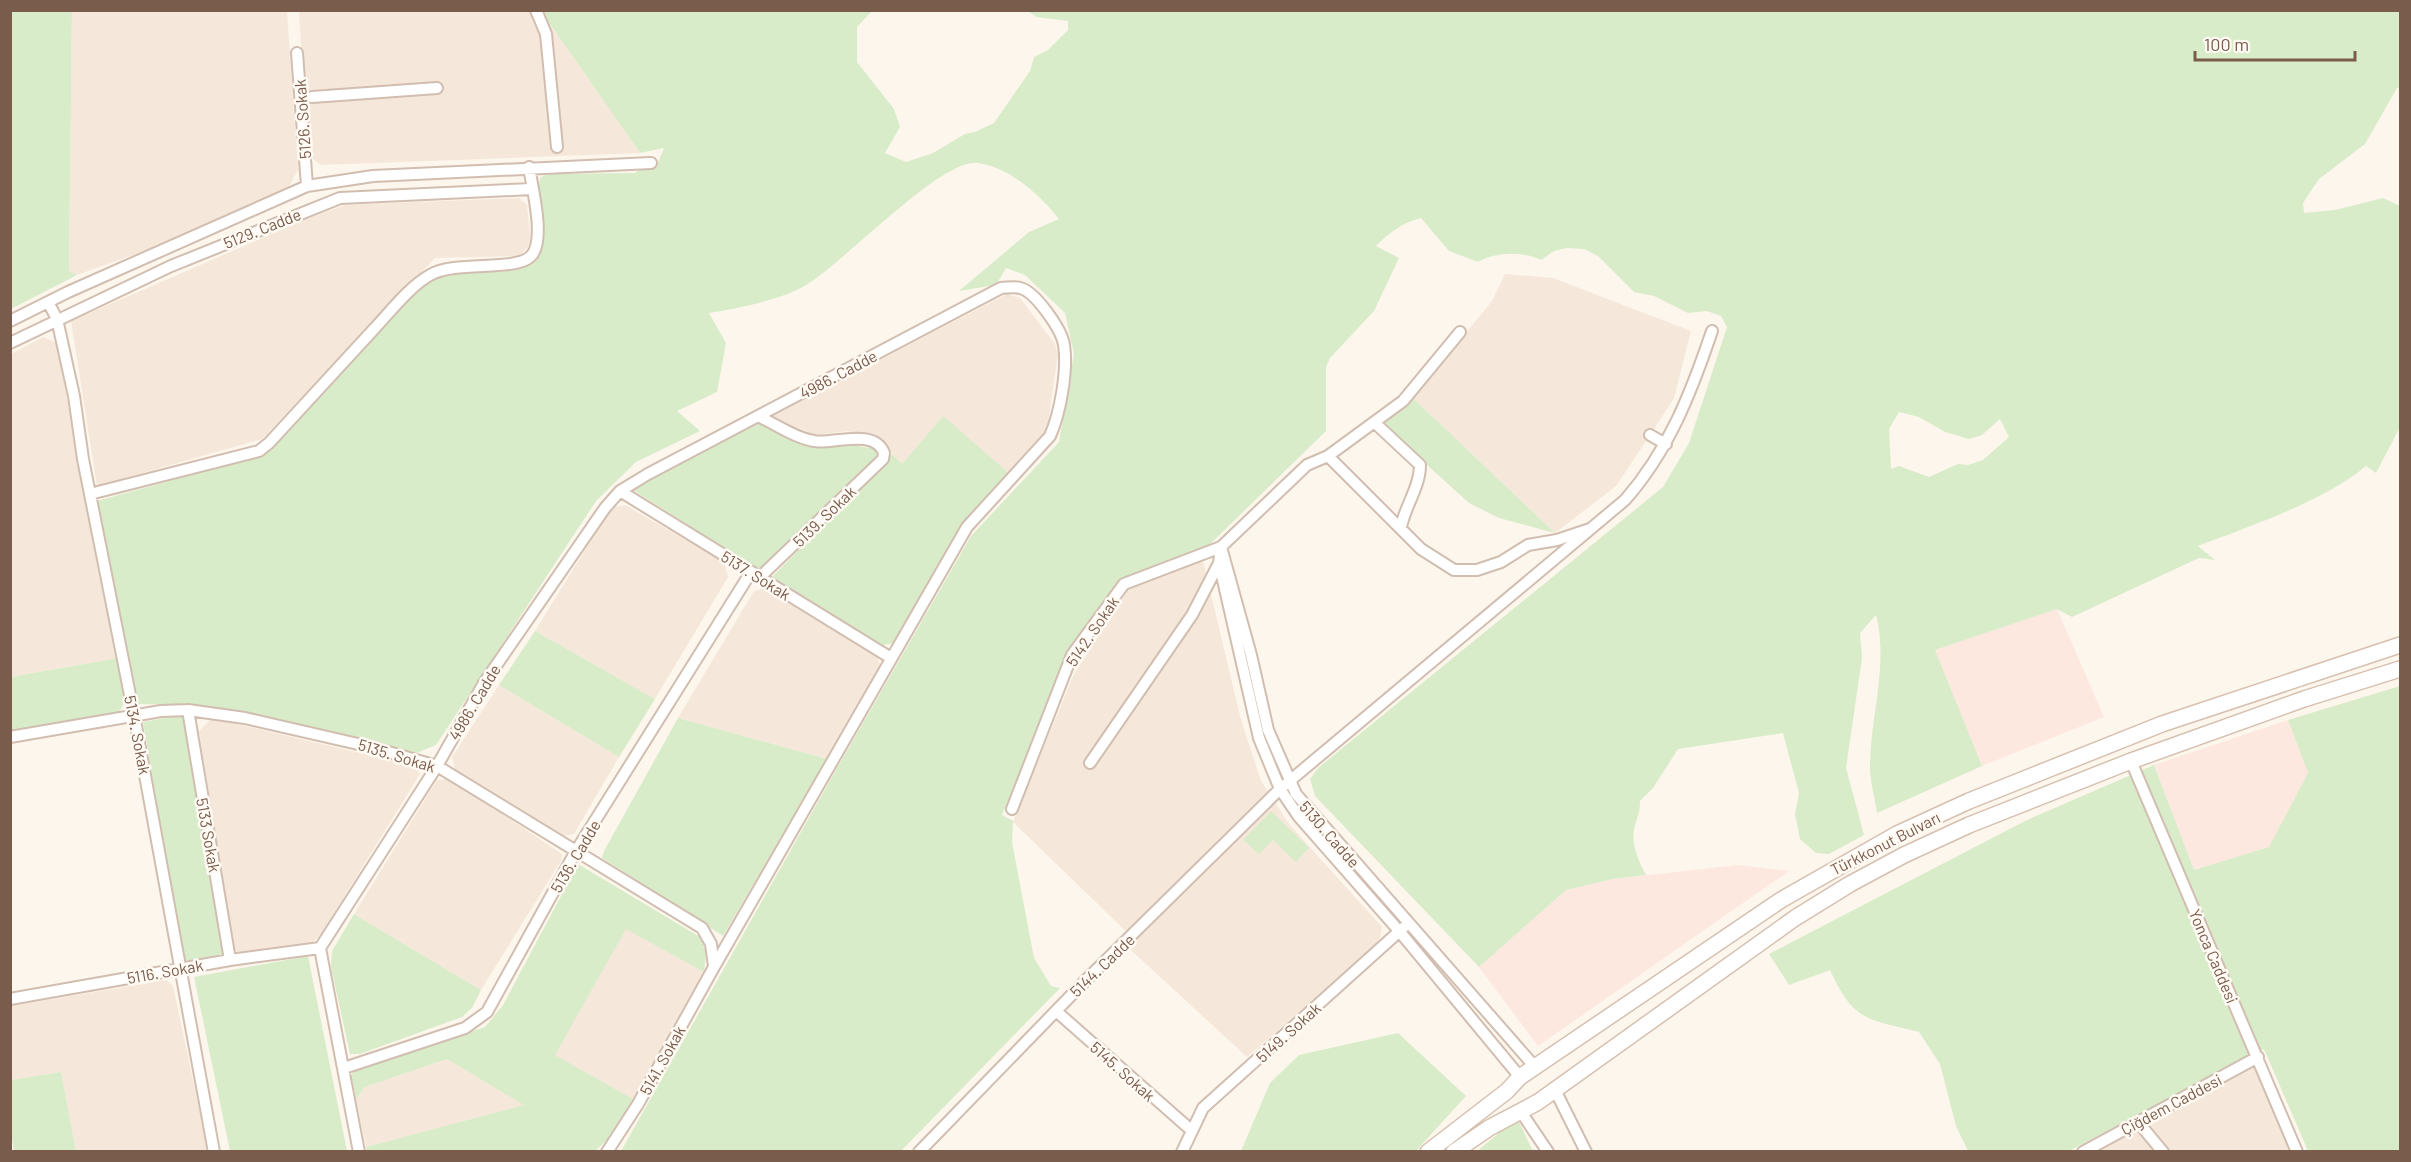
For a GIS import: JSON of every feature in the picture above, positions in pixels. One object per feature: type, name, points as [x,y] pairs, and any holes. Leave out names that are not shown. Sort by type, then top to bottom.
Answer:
[{"type":"street","points":[[536,10],[546,34],[557,147]]},
{"type":"street","name":"5126. Sokak","points":[[297,53],[307,186]]},
{"type":"street","points":[[312,98],[436,88]]},
{"type":"street","name":"5129. Cadde","points":[[10,321],[307,186],[373,176],[651,163]]},
{"type":"street","points":[[90,494],[259,451],[428,276],[449,267],[509,264],[530,258],[535,251],[537,235],[529,167]]},
{"type":"street","name":"5129. Cadde","points":[[10,343],[171,266],[340,198],[532,189]]},
{"type":"street","name":"4986. Cadde","points":[[320,948],[436,766],[504,652],[605,508],[620,491],[1001,288],[1021,288],[1040,302],[1064,341],[1066,357],[1057,421],[1050,436],[967,527],[714,967]]},
{"type":"street","name":"5134. Sokak","points":[[48,302],[57,319],[74,396],[90,494],[134,715],[214,1152]]},
{"type":"street","name":"5144. Cadde","points":[[923,1150],[1056,1011],[1285,785],[1597,526],[1642,482],[1666,444],[1688,401],[1712,331]]},
{"type":"street","points":[[1090,763],[1192,615],[1219,563],[1221,547],[1306,465],[1328,456],[1403,401],[1460,332]]},
{"type":"street","name":"5139. Sokak","points":[[755,575],[883,459],[884,453],[880,447],[856,438],[813,441],[758,416]]},
{"type":"street","points":[[1375,423],[1420,465],[1420,476],[1404,509],[1401,527]]},
{"type":"street","points":[[1650,435],[1666,444]]},
{"type":"street","points":[[1328,456],[1437,561],[1454,570],[1477,570],[1501,562],[1528,545],[1557,540],[1597,526]]},
{"type":"street","name":"5137. Sokak","points":[[620,491],[891,658]]},
{"type":"street","name":"5130. Cadde","points":[[1221,547],[1251,655],[1268,730],[1285,785],[1409,922],[1535,1067]]},
{"type":"street","name":"5142. Sokak","points":[[1012,808],[1072,655],[1124,584],[1221,547]]},
{"type":"street","name":"5130. Cadde","points":[[1219,563],[1256,727],[1299,817],[1400,932],[1520,1077]]},
{"type":"street","name":"5136. Cadde","points":[[344,1068],[465,1028],[478,1021],[487,1012],[576,851],[755,575]]},
{"type":"street","name":"Türkkonut Bulvarı","points":[[1428,1152],[1507,1091],[1520,1077],[1781,900],[1891,837],[1969,801],[2162,724],[2400,645]]},
{"type":"street","name":"Türkkonut Bulvarı","points":[[1454,1152],[1489,1128],[1521,1112],[1795,918],[1850,884],[1969,825],[2131,761],[2304,699],[2400,669]]},
{"type":"street","name":"5135. Sokak","points":[[10,737],[134,715],[188,710],[218,713],[291,728],[371,747],[436,766],[702,928],[711,944],[714,967]]},
{"type":"street","name":"5133 Sokak","points":[[188,710],[230,960]]},
{"type":"street","name":"Yonca Caddesi","points":[[2131,761],[2297,1152]]},
{"type":"street","name":"5149. Sokak","points":[[1182,1152],[1203,1108],[1409,922]]},
{"type":"street","points":[[320,948],[358,1152]]},
{"type":"street","name":"5116. Sokak","points":[[10,999],[230,960],[320,948]]},
{"type":"street","name":"5141. Sokak","points":[[607,1152],[638,1104],[714,967]]},
{"type":"street","name":"5145. Sokak","points":[[1056,1011],[1191,1130]]},
{"type":"street","name":"Çiğdem Caddesi","points":[[2083,1152],[2258,1057]]},
{"type":"street","points":[[1535,1067],[1554,1088],[1586,1152]]},
{"type":"street","points":[[1507,1091],[1548,1152]]},
{"type":"street","points":[[2138,1122],[2163,1152]]},
{"type":"shaded area","points":[[72,11],[287,11],[298,170],[288,188],[161,245],[77,275],[69,271]]},
{"type":"shaded area","points":[[299,11],[541,11],[640,153],[321,165],[310,157],[307,149]]},
{"type":"shaded area","points":[[519,198],[527,205],[531,243],[520,256],[435,258],[262,439],[97,486],[71,321],[304,220],[345,205]]},
{"type":"shaded area","points":[[1505,274],[1553,278],[1691,331],[1674,398],[1616,486],[1555,533],[1413,398],[1492,301]]},
{"type":"shaded area","points":[[1007,294],[1020,298],[1055,344],[1058,355],[1047,429],[1009,473],[943,417],[901,465],[886,445],[875,438],[848,431],[816,435],[769,417]]},
{"type":"shaded area","points":[[43,337],[57,343],[99,576],[118,658],[11,677],[11,354]]},
{"type":"shaded area","points":[[625,505],[724,562],[728,577],[655,699],[535,631],[611,508]]},
{"type":"shaded area","points":[[1203,561],[1241,720],[1261,781],[1289,824],[1382,927],[1379,942],[1247,1057],[1131,950],[1136,941],[1013,822],[1074,674],[1132,585]]},
{"type":"shaded area","points":[[767,588],[877,657],[881,668],[827,759],[678,718],[754,591]]},
{"type":"shaded area","points":[[2057,609],[2104,717],[1982,766],[1934,650]]},
{"type":"shaded area","points":[[499,685],[619,757],[574,834],[562,836],[455,770],[452,757]]},
{"type":"shaded area","points":[[212,718],[415,766],[420,774],[321,934],[313,942],[240,953],[234,950],[199,731]]},
{"type":"shaded area","points":[[2288,720],[2308,773],[2270,847],[2194,870],[2154,765]]},
{"type":"shaded area","points":[[450,779],[562,854],[561,861],[481,990],[354,914],[437,780]]},
{"type":"shaded area","points":[[1738,865],[1789,871],[1538,1046],[1479,967],[1566,890],[1613,879]]},
{"type":"shaded area","points":[[626,928],[704,972],[633,1099],[554,1055]]},
{"type":"shaded area","points":[[166,980],[173,986],[208,1151],[76,1151],[61,1072],[11,1080],[11,1006]]},
{"type":"shaded area","points":[[2258,1057],[2297,1152],[2086,1152]]},
{"type":"shaded area","points":[[447,1059],[525,1105],[366,1147],[356,1099],[365,1087]]},
{"type":"green space","points":[[11,10],[72,11],[69,271],[77,275],[11,309]]},
{"type":"green space","points":[[541,11],[872,11],[857,27],[857,62],[894,109],[900,127],[885,153],[906,162],[933,153],[965,134],[994,123],[1030,71],[1034,57],[1048,50],[1068,30],[1068,21],[1037,17],[1027,11],[2400,11],[2400,87],[2397,88],[2365,144],[2319,179],[2303,203],[2304,213],[2335,210],[2383,198],[2400,206],[2400,427],[2376,473],[2366,466],[2349,479],[2308,501],[2198,546],[2215,560],[2199,558],[2072,617],[2057,609],[1935,650],[1982,766],[1877,813],[1870,767],[1881,653],[1876,615],[1860,633],[1862,658],[1846,768],[1864,835],[1829,854],[1816,853],[1800,839],[1795,814],[1799,793],[1783,733],[1678,749],[1653,788],[1640,801],[1633,838],[1646,875],[1613,879],[1566,890],[1479,967],[1315,796],[1310,779],[1318,768],[1663,487],[1689,443],[1727,327],[1721,316],[1707,311],[1688,313],[1654,296],[1634,292],[1598,256],[1584,249],[1566,248],[1554,251],[1541,260],[1526,255],[1509,254],[1492,256],[1478,262],[1449,251],[1421,218],[1402,225],[1376,246],[1399,258],[1374,311],[1330,358],[1326,367],[1326,431],[1205,549],[1118,582],[1068,653],[1002,815],[1013,821],[1012,842],[1034,958],[1051,986],[1060,988],[901,1151],[621,1151],[971,536],[1059,442],[1074,354],[1065,313],[1025,275],[1006,268],[996,285],[959,291],[1029,232],[1059,219],[1033,192],[1001,170],[978,163],[961,166],[940,177],[916,195],[819,276],[801,288],[769,300],[709,313],[726,343],[717,392],[677,411],[700,431],[636,462],[596,501],[436,745],[416,753],[190,705],[138,704],[97,501],[253,458],[272,449],[422,284],[451,269],[492,272],[513,270],[528,265],[537,257],[544,234],[540,178],[547,174],[635,173],[641,168],[657,165],[664,148],[640,153]],"holes":[[[1899,412],[1919,417],[1945,432],[1969,439],[1982,435],[2000,419],[2009,437],[1983,460],[1968,465],[1958,464],[1929,477],[1899,466],[1891,469],[1889,429]]]},
{"type":"green space","points":[[1413,398],[1555,533],[1499,518],[1469,503],[1383,425]]},
{"type":"green space","points":[[943,416],[1009,473],[956,533],[895,643],[883,645],[771,578],[892,454],[902,464]]},
{"type":"green space","points":[[757,421],[805,445],[814,447],[842,443],[875,449],[877,457],[759,570],[633,490]]},
{"type":"green space","points":[[535,631],[655,699],[619,757],[499,685]]},
{"type":"green space","points":[[118,658],[126,700],[119,712],[11,732],[11,677]]},
{"type":"green space","points":[[2400,686],[2400,1151],[2308,1151],[2264,1049],[2069,1151],[1968,1151],[1956,1126],[1940,1064],[1919,1032],[1864,1016],[1847,1000],[1830,970],[1789,985],[1769,954],[2027,820],[2154,765],[2194,870],[2269,847],[2308,773],[2288,720]]},
{"type":"green space","points":[[182,715],[224,954],[184,961],[143,722]]},
{"type":"green space","points":[[678,718],[827,759],[723,936],[602,858]]},
{"type":"green space","points":[[1271,811],[1309,848],[1296,862],[1273,840],[1259,854],[1243,840]]},
{"type":"green space","points":[[578,864],[700,937],[706,952],[704,972],[626,929],[555,1055],[633,1099],[608,1139],[595,1151],[367,1151],[366,1147],[524,1105],[447,1059],[365,1087],[356,1099],[351,1075],[355,1071],[485,1027],[503,1005]]},
{"type":"green space","points":[[354,914],[481,990],[472,1008],[462,1017],[360,1054],[350,1054],[331,967],[332,951]]},
{"type":"green space","points":[[308,956],[347,1151],[230,1151],[194,977]]},
{"type":"green space","points":[[1398,1033],[1466,1096],[1416,1151],[1241,1151],[1270,1083],[1299,1055]]},
{"type":"green space","points":[[61,1072],[76,1151],[14,1151],[11,1133],[11,1080]]},
{"type":"green space","points":[[1517,1118],[1533,1151],[1476,1152]]}]
